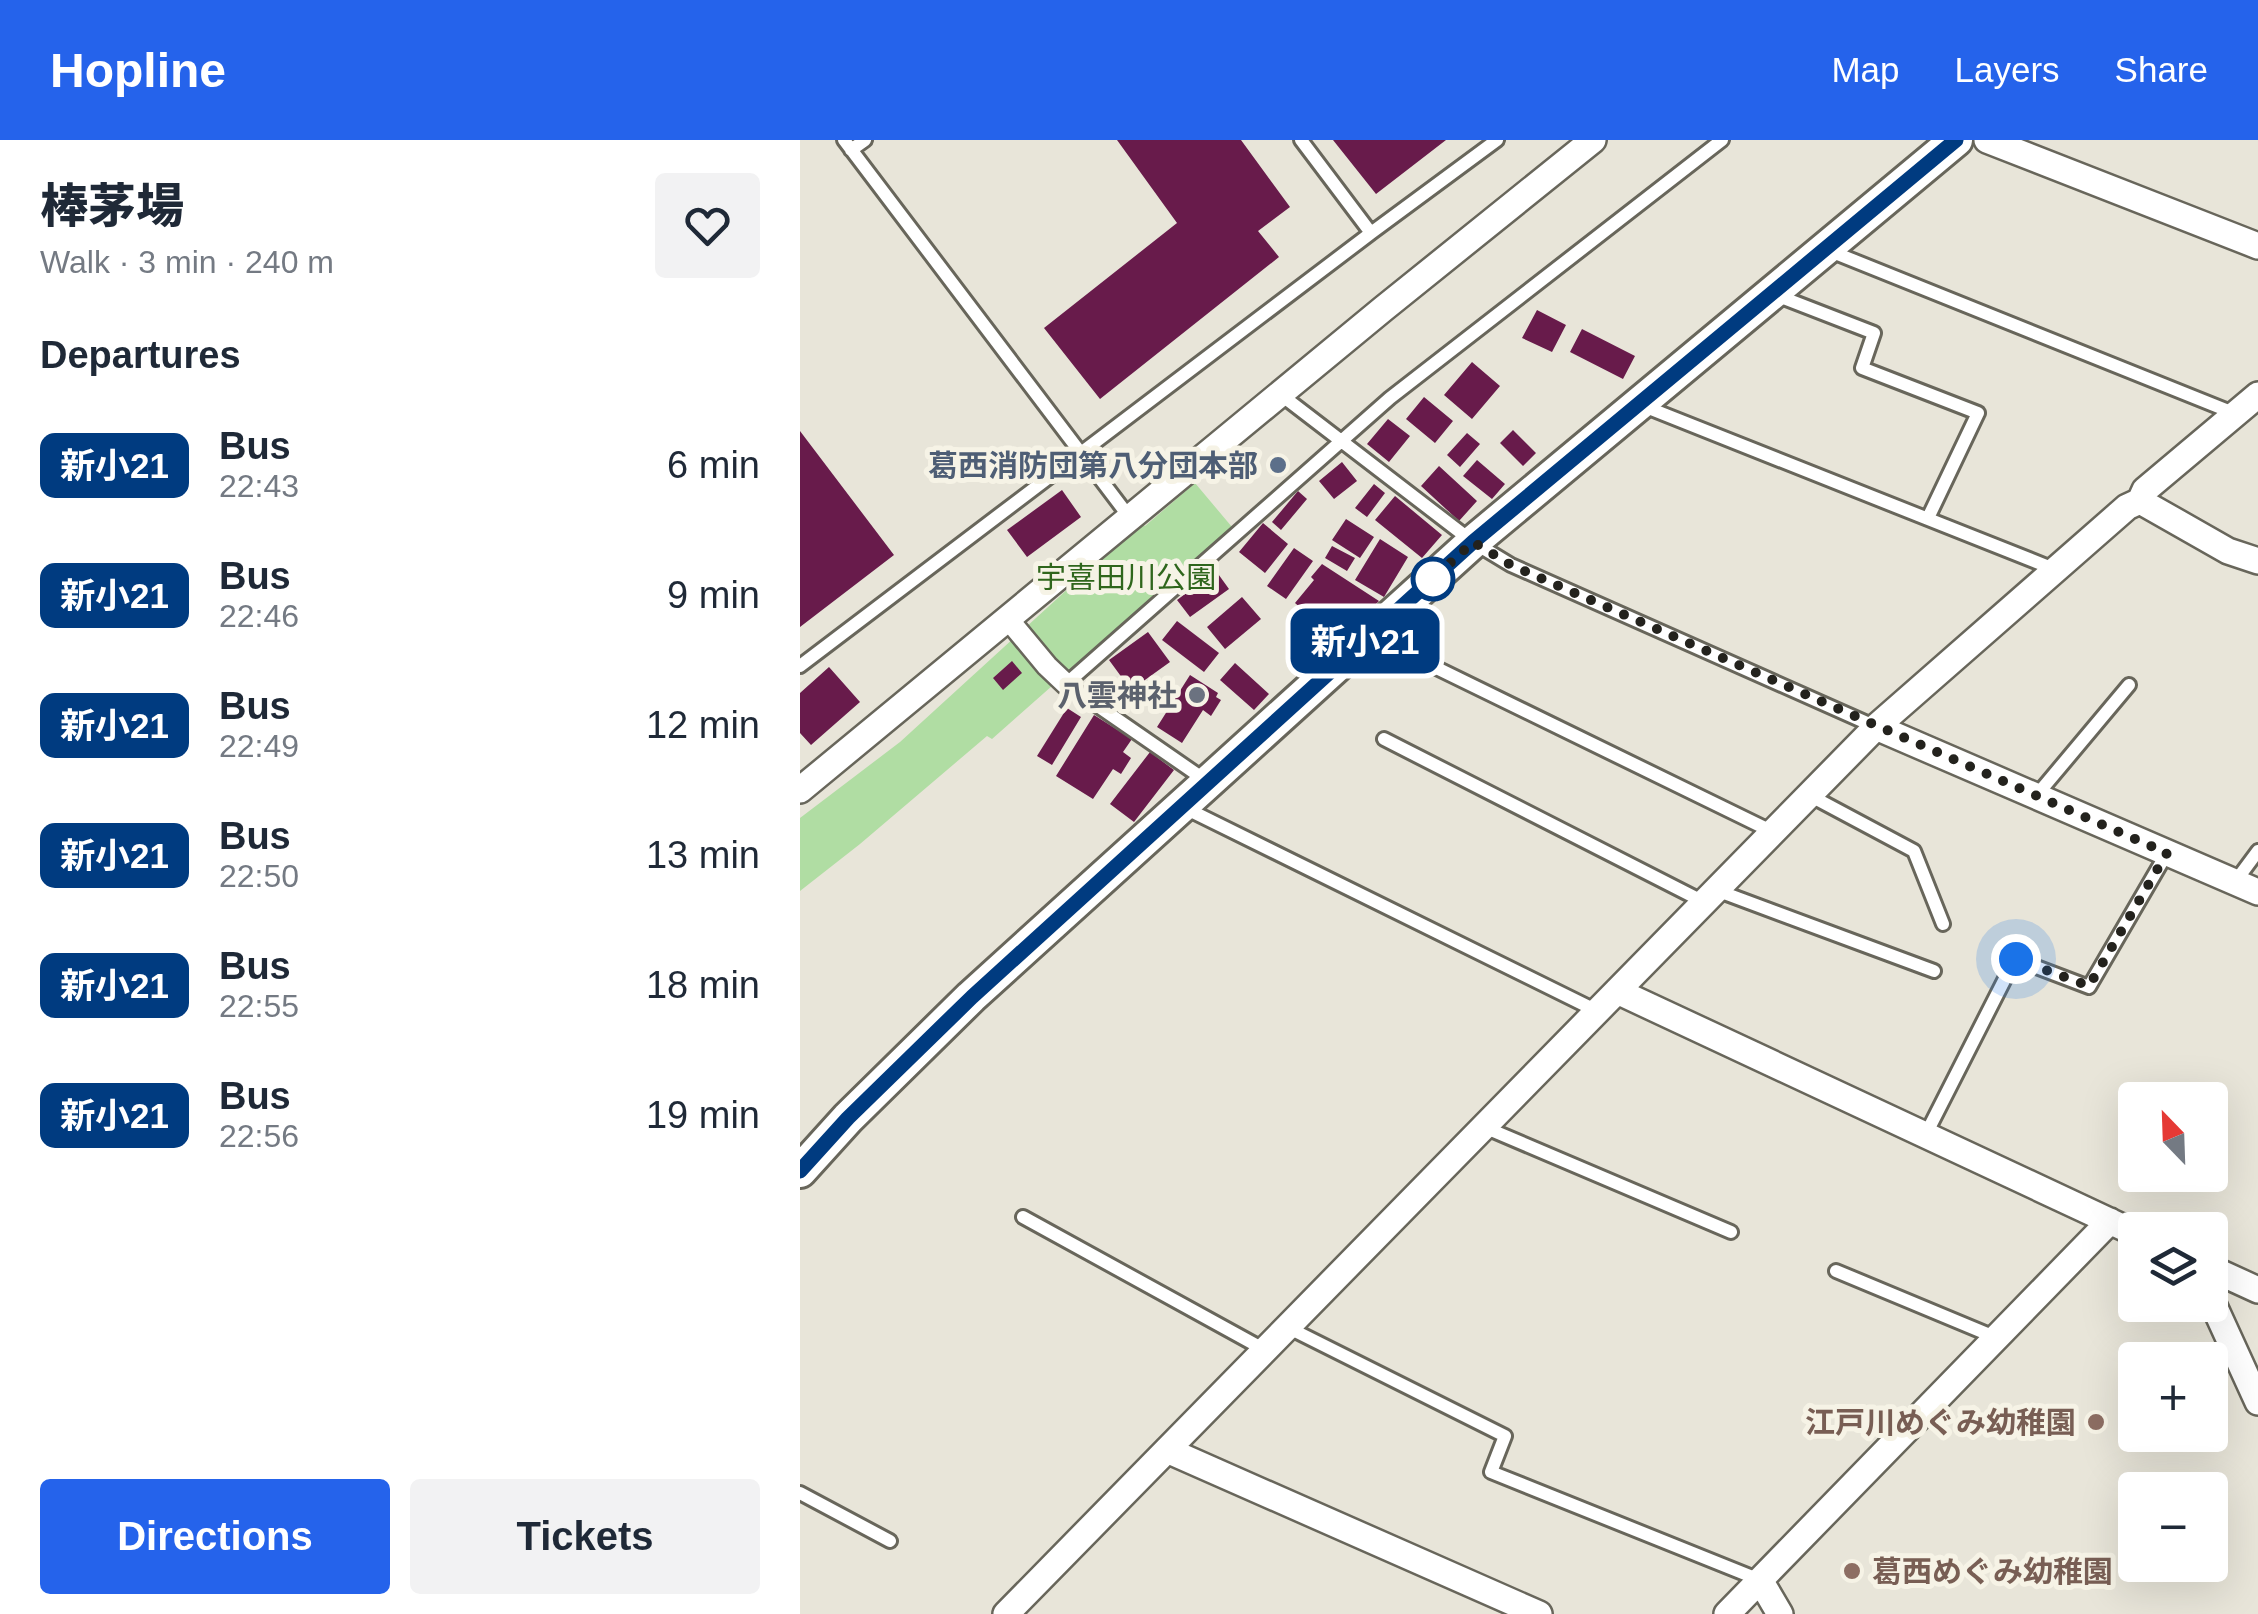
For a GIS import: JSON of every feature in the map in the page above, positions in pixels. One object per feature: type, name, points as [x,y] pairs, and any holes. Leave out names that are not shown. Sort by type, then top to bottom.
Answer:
[{"type":"street","points":[[800,790],[1593,140]]},
{"type":"street","points":[[800,1170],[972,997],[1473,542],[1956,140]]},
{"type":"street","points":[[1987,140],[2258,246]]},
{"type":"street","points":[[1006,1614],[1876,727],[2127,508],[2140,502],[2145,490],[2258,395]]},
{"type":"street","points":[[2140,502],[2228,551],[2258,561]]},
{"type":"street","points":[[1008,619],[1066,684]]},
{"type":"street","points":[[1876,727],[2246,887]]},
{"type":"street","points":[[1617,991],[2118,1225]]},
{"type":"street","points":[[1727,1614],[2110,1221]]},
{"type":"street","points":[[2228,1274],[2255,1284]]},
{"type":"street","points":[[2221,1322],[2258,1402]]},
{"type":"street","points":[[1167,1450],[1539,1614]]},
{"type":"street","points":[[1760,1580],[1780,1614]]},
{"type":"lane","points":[[866,140],[848,145],[1130,518]]},
{"type":"lane","points":[[1301,140],[1371,233]]},
{"type":"lane","points":[[800,666],[1496,140]]},
{"type":"lane","points":[[1207,781],[1066,684],[1390,398],[1722,140]]},
{"type":"lane","points":[[1824,248],[2236,414]]},
{"type":"lane","points":[[1770,294],[1874,332],[1862,368],[1978,413],[1928,518]]},
{"type":"lane","points":[[1280,394],[1473,542],[1511,565],[1876,727]]},
{"type":"lane","points":[[1638,404],[2056,570]]},
{"type":"lane","points":[[1370,636],[1773,832]]},
{"type":"lane","points":[[2036,796],[2129,685]]},
{"type":"lane","points":[[1384,739],[1710,896],[1934,970]]},
{"type":"lane","points":[[1809,795],[1914,851],[1943,924]]},
{"type":"lane","points":[[1181,806],[1598,1011]]},
{"type":"lane","points":[[2246,887],[2258,850]]},
{"type":"lane","points":[[1925,1136],[2016,959],[2089,986],[2167,853]]},
{"type":"lane","points":[[1484,1127],[1731,1232]]},
{"type":"lane","points":[[1022,1216],[1265,1350]]},
{"type":"lane","points":[[1836,1271],[1997,1338]]},
{"type":"lane","points":[[1288,1327],[1504,1436],[1492,1472],[1760,1580]]},
{"type":"lane","points":[[800,1493],[890,1540]]},
{"type":"green space","name":"宇喜田川公園","points":[[1195,483],[1232,527],[992,739],[987,736],[800,891],[800,818],[900,742],[1140,523],[1145,526]]},
{"type":"building","points":[[1117,140],[1241,140],[1290,207],[1258,231],[1279,257],[1100,399],[1044,328],[1177,223]]},
{"type":"building","points":[[1333,140],[1446,140],[1376,194]]},
{"type":"building","points":[[1537,310],[1566,325],[1552,352],[1522,338]]},
{"type":"building","points":[[1582,329],[1635,356],[1623,379],[1570,352]]},
{"type":"building","points":[[1472,362],[1500,386],[1472,419],[1444,395]]},
{"type":"building","points":[[1424,397],[1453,421],[1435,443],[1406,419]]},
{"type":"building","points":[[1388,419],[1410,436],[1389,462],[1367,444]]},
{"type":"building","points":[[1513,430],[1536,453],[1523,466],[1500,443]]},
{"type":"building","points":[[800,431],[894,555],[800,627]]},
{"type":"building","points":[[1467,433],[1480,444],[1460,467],[1447,455]]},
{"type":"building","points":[[1477,460],[1505,484],[1492,499],[1463,476]]},
{"type":"building","points":[[1342,462],[1357,481],[1334,499],[1319,481]]},
{"type":"building","points":[[1439,466],[1477,501],[1459,521],[1421,486]]},
{"type":"building","points":[[1374,484],[1385,493],[1367,517],[1355,508]]},
{"type":"building","points":[[1062,490],[1081,517],[1027,557],[1007,530]]},
{"type":"building","points":[[1298,491],[1307,499],[1281,530],[1272,522]]},
{"type":"building","points":[[1395,496],[1442,535],[1422,558],[1375,520]]},
{"type":"building","points":[[1346,519],[1374,537],[1360,558],[1332,540]]},
{"type":"building","points":[[1263,523],[1288,544],[1265,573],[1239,552]]},
{"type":"building","points":[[1380,539],[1408,557],[1384,597],[1355,580]]},
{"type":"building","points":[[1332,546],[1355,558],[1347,571],[1325,558]]},
{"type":"building","points":[[1294,548],[1313,561],[1286,599],[1267,586]]},
{"type":"building","points":[[1322,564],[1379,601],[1358,622],[1352,617],[1334,637],[1295,603]]},
{"type":"building","points":[[1216,571],[1229,589],[1190,617],[1177,600]]},
{"type":"building","points":[[1242,597],[1261,619],[1225,649],[1207,627]]},
{"type":"building","points":[[1177,621],[1219,653],[1204,672],[1162,640]]},
{"type":"building","points":[[1148,632],[1170,662],[1131,690],[1109,660]]},
{"type":"building","points":[[1012,661],[1022,673],[1003,690],[993,678]]},
{"type":"building","points":[[1235,663],[1269,694],[1254,710],[1220,680]]},
{"type":"building","points":[[829,667],[860,702],[811,745],[800,733],[800,693]]},
{"type":"building","points":[[1190,675],[1218,693],[1216,697],[1221,700],[1211,716],[1203,710],[1182,743],[1157,727]]},
{"type":"building","points":[[1067,708],[1081,717],[1052,765],[1037,756]]},
{"type":"building","points":[[1094,715],[1132,739],[1123,752],[1131,758],[1121,774],[1113,769],[1093,799],[1056,776]]},
{"type":"building","points":[[1150,752],[1174,770],[1134,822],[1110,804]]},
{"type":"bus line","name":"新小21","points":[[800,1171],[848,1118],[972,997],[1473,542],[1956,140]]},
{"type":"place","name":"葛西消防団第八分団本部","points":[[1278,465]]},
{"type":"place","name":"八雲神社","points":[[1197,695]]},
{"type":"place","name":"江戸川めぐみ幼稚園","points":[[2096,1422]]},
{"type":"place","name":"葛西めぐみ幼稚園","points":[[1852,1571]]},
{"type":"route","points":[[1433,579],[1422,589],[1473,542],[1511,565],[2167,853],[2089,986],[2016,959]]}]
